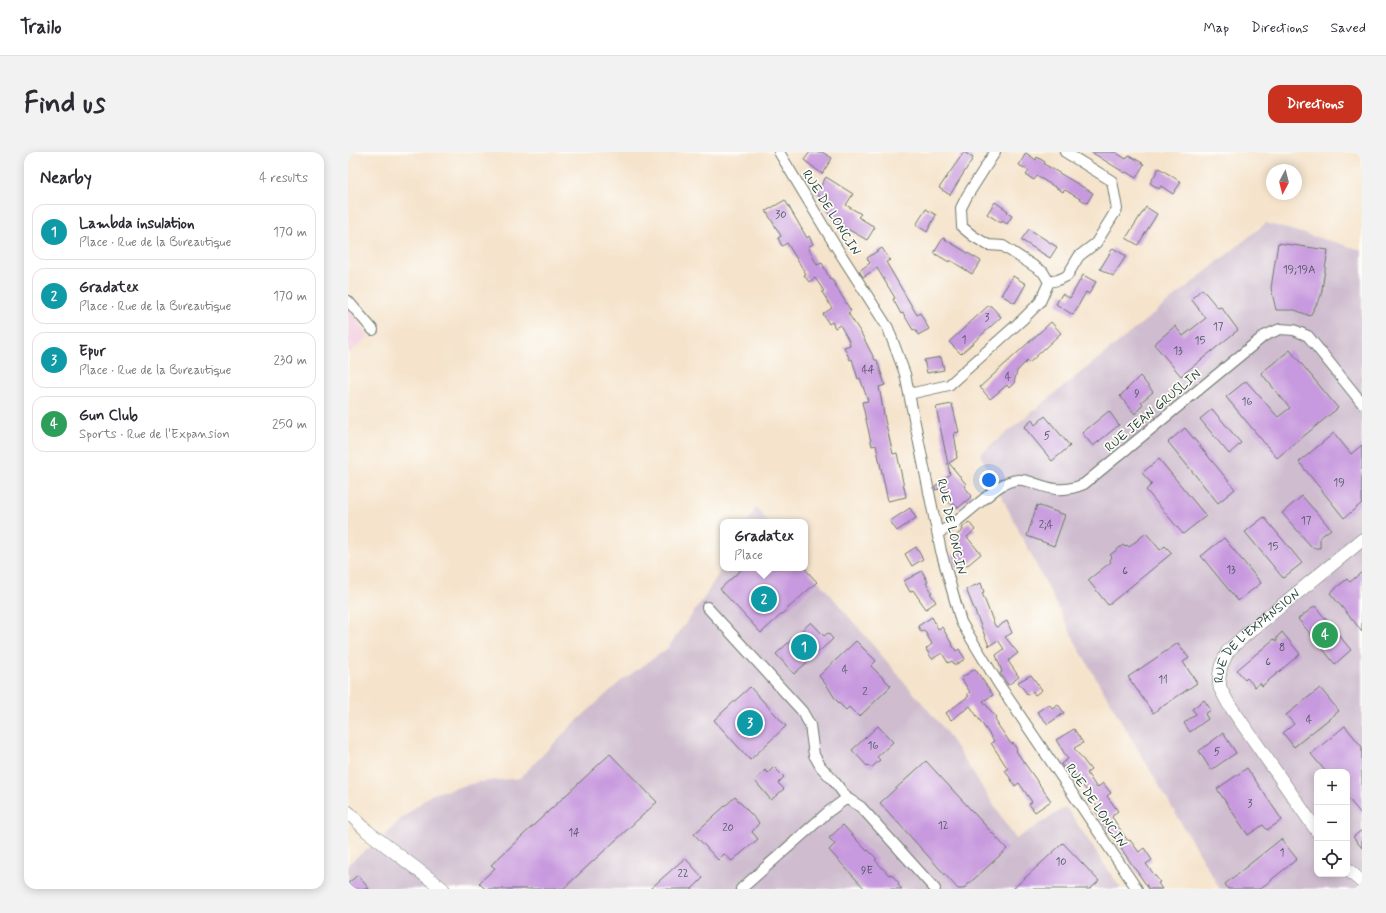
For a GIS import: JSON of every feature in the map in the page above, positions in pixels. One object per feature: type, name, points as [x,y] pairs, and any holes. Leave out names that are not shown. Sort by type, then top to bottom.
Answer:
[{"type":"street","name":"RUE DE LONCIN","points":[[779,152],[833,242],[888,328],[905,374],[941,551],[961,622],[998,684],[1136,889]]},
{"type":"street","points":[[995,152],[961,208],[962,227],[988,245],[1003,246],[1043,272],[1049,282]]},
{"type":"street","points":[[1049,282],[1067,276],[1079,256],[1096,243],[1116,209],[1112,181],[1065,152]]},
{"type":"street","points":[[909,394],[949,385],[1024,319],[1040,302],[1049,282]]},
{"type":"street","points":[[348,301],[373,330]]},
{"type":"street","name":"RUE JEAN GRUSLIN","points":[[938,533],[951,526],[996,489],[1013,480],[1022,479],[1055,489],[1064,490],[1084,484],[1264,336],[1280,329],[1294,330],[1308,336],[1362,403]]},
{"type":"street","name":"RUE DE L'EXPANSION","points":[[1314,827],[1228,703],[1220,688],[1219,678],[1221,666],[1228,651],[1243,637],[1362,540]]},
{"type":"street","points":[[707,607],[802,711],[810,725],[814,755],[821,767],[847,798],[861,807],[935,889]]},
{"type":"street","points":[[741,889],[828,812],[847,798]]},
{"type":"street","points":[[348,812],[367,831],[443,889]]},
{"type":"street","points":[[1350,872],[1362,882]]},
{"type":"shaded area","points":[[1266,223],[1362,250],[1362,889],[1220,889],[1080,651],[980,454]]},
{"type":"shaded area","points":[[348,308],[369,337],[348,354]]},
{"type":"shaded area","points":[[756,507],[766,519],[750,519]]},
{"type":"shaded area","points":[[808,569],[945,730],[1016,839],[1066,807],[1121,889],[348,889],[348,864],[385,835],[400,820],[432,794],[479,782],[520,778],[571,726],[621,681],[667,649],[704,598],[720,571],[808,571]]},
{"type":"building","points":[[810,152],[822,152],[832,158],[822,174],[804,160]]},
{"type":"building","points":[[964,152],[973,158],[950,195],[939,188]]},
{"type":"building","points":[[1091,152],[1115,152],[1126,159],[1129,155],[1144,164],[1136,178]]},
{"type":"building","points":[[1026,153],[1036,160],[1037,157],[1045,162],[1044,164],[1093,193],[1087,203],[1065,190],[1063,192],[1037,176],[1034,180],[1026,175],[1029,171],[1019,165]]},
{"type":"building","points":[[1159,168],[1181,182],[1173,194],[1161,186],[1159,189],[1150,183]]},
{"type":"building","points":[[826,177],[853,194],[846,205],[861,214],[858,217],[875,227],[867,240],[835,222],[823,203],[825,200],[816,194]]},
{"type":"building","points":[[785,200],[807,238],[809,236],[813,244],[808,247],[817,265],[822,263],[830,279],[831,278],[851,311],[848,313],[861,333],[875,360],[877,360],[885,385],[879,387],[885,420],[893,454],[897,453],[906,497],[888,501],[876,445],[872,446],[862,402],[868,401],[860,378],[858,379],[852,359],[850,360],[844,347],[850,345],[848,339],[840,325],[835,328],[832,322],[829,324],[823,314],[832,308],[822,292],[824,291],[815,278],[809,282],[804,275],[806,274],[787,243],[782,246],[778,238],[781,236],[766,211]]},
{"type":"building","points":[[995,202],[1008,211],[1007,213],[1012,216],[1007,224],[1002,221],[1001,223],[987,214]]},
{"type":"building","points":[[1146,207],[1157,214],[1138,245],[1126,238]]},
{"type":"building","points":[[926,209],[936,215],[927,232],[916,225]]},
{"type":"building","points":[[1029,229],[1057,247],[1050,258],[1021,240]]},
{"type":"building","points":[[943,238],[981,261],[972,274],[950,260],[949,262],[934,253]]},
{"type":"building","points":[[1278,243],[1328,250],[1321,296],[1310,316],[1295,310],[1276,310],[1271,288]]},
{"type":"building","points":[[882,248],[890,260],[886,262],[917,315],[920,313],[929,329],[918,335],[915,329],[913,330],[903,313],[901,314],[893,299],[895,298],[877,268],[863,277],[859,271],[870,263],[867,258]]},
{"type":"building","points":[[1113,248],[1126,256],[1113,276],[1100,269]]},
{"type":"building","points":[[1083,275],[1096,282],[1089,294],[1086,292],[1073,315],[1056,304],[1062,294],[1070,298]]},
{"type":"building","points":[[1013,276],[1026,284],[1015,303],[1001,295]]},
{"type":"building","points":[[1202,289],[1218,308],[1221,307],[1238,330],[1181,376],[1154,344],[1175,326],[1183,336],[1206,318],[1191,299]]},
{"type":"building","points":[[988,306],[991,306],[1001,317],[961,354],[949,342]]},
{"type":"building","points":[[1051,322],[1061,333],[1029,363],[1027,361],[1017,371],[1014,383],[1009,388],[1007,385],[990,399],[980,387]]},
{"type":"building","points":[[1290,350],[1338,408],[1277,458],[1226,397],[1246,381],[1278,417],[1290,408],[1261,373]]},
{"type":"building","points":[[941,357],[944,370],[927,373],[924,360]]},
{"type":"building","points":[[1140,376],[1153,392],[1141,402],[1143,404],[1135,414],[1120,396]]},
{"type":"building","points":[[952,404],[959,432],[954,433],[957,458],[949,463],[966,484],[964,486],[972,496],[958,508],[954,504],[952,505],[939,489],[935,490],[935,487],[950,474],[936,407]]},
{"type":"building","points":[[1212,409],[1241,443],[1229,454],[1200,419]]},
{"type":"building","points":[[1109,411],[1119,425],[1093,446],[1082,433]]},
{"type":"building","points":[[1045,416],[1070,446],[1052,461],[1024,427],[1032,420],[1035,425]]},
{"type":"building","points":[[1185,428],[1235,489],[1218,503],[1168,442]]},
{"type":"building","points":[[1334,433],[1351,454],[1362,445],[1362,503],[1344,518],[1299,462]]},
{"type":"building","points":[[1159,459],[1206,516],[1183,534],[1146,490],[1152,484],[1142,473]]},
{"type":"building","points":[[1302,496],[1331,529],[1320,537],[1320,548],[1314,548],[1310,545],[1282,513]]},
{"type":"building","points":[[1037,505],[1065,515],[1054,546],[1027,536]]},
{"type":"building","points":[[910,508],[916,518],[897,531],[890,521]]},
{"type":"building","points":[[1264,517],[1302,563],[1283,578],[1245,532]]},
{"type":"building","points":[[969,522],[975,530],[967,537],[981,554],[969,564],[957,569],[952,555],[962,551],[952,539],[963,530],[962,528]]},
{"type":"building","points":[[1146,533],[1160,550],[1165,546],[1172,553],[1108,605],[1088,580],[1111,562],[1110,560],[1112,557],[1110,555],[1123,545],[1125,547],[1127,545],[1129,547]]},
{"type":"building","points":[[1224,538],[1261,583],[1238,601],[1201,556]]},
{"type":"building","points":[[916,547],[923,559],[912,566],[905,554]]},
{"type":"building","points":[[740,571],[807,571],[817,582],[761,633],[720,589]]},
{"type":"building","points":[[922,571],[928,582],[926,583],[932,592],[930,593],[936,602],[926,609],[913,590],[910,592],[904,581]]},
{"type":"building","points":[[1362,572],[1362,631],[1330,593],[1347,579],[1350,582]]},
{"type":"building","points":[[981,583],[984,592],[982,593],[995,626],[997,627],[1007,621],[1012,633],[1005,637],[1018,653],[1008,661],[1019,677],[1008,685],[1000,673],[1002,672],[996,655],[1004,649],[998,640],[989,646],[966,589]]},
{"type":"building","points":[[1315,606],[1351,650],[1335,664],[1298,619]]},
{"type":"building","points":[[932,617],[938,629],[942,627],[956,651],[959,649],[965,659],[955,665],[952,661],[948,663],[942,653],[932,659],[926,649],[932,644],[924,630],[921,632],[918,626]]},
{"type":"building","points":[[811,622],[824,636],[828,633],[833,639],[794,674],[776,654]]},
{"type":"building","points":[[1282,632],[1300,654],[1262,686],[1260,683],[1255,687],[1247,678],[1245,680],[1237,670],[1274,639],[1277,641],[1277,637]]},
{"type":"building","points":[[856,641],[876,661],[871,666],[891,686],[859,717],[849,707],[846,710],[836,700],[819,676]]},
{"type":"building","points":[[1178,643],[1189,658],[1183,662],[1197,683],[1153,713],[1128,677]]},
{"type":"building","points":[[975,669],[993,695],[983,701],[996,717],[995,718],[998,725],[1011,744],[1013,743],[1017,750],[1016,751],[1051,801],[1035,812],[1029,804],[1032,802],[1019,783],[1015,786],[1005,770],[1008,769],[991,743],[994,741],[970,706],[951,720],[946,713],[969,696],[967,694],[970,692],[961,678]]},
{"type":"building","points":[[1031,675],[1042,690],[1035,695],[1033,692],[1028,695],[1018,682]]},
{"type":"building","points":[[750,687],[786,726],[750,760],[714,720]]},
{"type":"building","points":[[1320,688],[1339,711],[1294,747],[1283,733],[1294,724],[1286,715]]},
{"type":"building","points":[[1204,700],[1211,710],[1205,714],[1208,719],[1190,732],[1184,723],[1196,714],[1192,709]]},
{"type":"building","points":[[1049,704],[1052,708],[1058,704],[1064,713],[1048,724],[1037,712]]},
{"type":"building","points":[[878,726],[893,742],[877,757],[880,760],[871,768],[868,765],[867,766],[852,750]]},
{"type":"building","points":[[1345,726],[1362,747],[1362,815],[1350,801],[1350,769],[1324,769],[1311,754]]},
{"type":"building","points":[[1074,729],[1083,743],[1074,748],[1091,770],[1087,773],[1097,788],[1103,783],[1111,793],[1107,796],[1118,811],[1112,817],[1128,841],[1130,840],[1139,852],[1144,848],[1152,860],[1146,864],[1160,882],[1158,883],[1162,889],[1149,889],[1095,811],[1098,808],[1089,794],[1075,775],[1071,777],[1061,764],[1068,759],[1056,740]]},
{"type":"building","points":[[1223,733],[1236,753],[1211,770],[1199,751]]},
{"type":"building","points":[[610,754],[657,802],[563,889],[485,889],[479,883],[495,868],[491,865]]},
{"type":"building","points":[[926,761],[1007,849],[963,889],[958,889],[880,803]]},
{"type":"building","points":[[774,767],[784,777],[778,783],[784,789],[771,800],[755,781],[765,770],[768,773]]},
{"type":"building","points":[[1247,768],[1282,820],[1267,830],[1263,825],[1248,835],[1217,789]]},
{"type":"building","points":[[735,797],[759,823],[752,832],[758,839],[732,861],[724,854],[718,860],[694,834]]},
{"type":"building","points":[[843,825],[867,851],[868,850],[877,859],[875,860],[889,875],[891,874],[902,889],[865,889],[829,850],[835,844],[829,838]]},
{"type":"building","points":[[1362,830],[1362,848],[1353,837]]},
{"type":"building","points":[[1281,839],[1297,859],[1260,889],[1228,889],[1225,884]]},
{"type":"building","points":[[1063,843],[1099,881],[1090,889],[1013,889]]},
{"type":"building","points":[[685,858],[703,878],[692,889],[650,889]]},
{"type":"building","points":[[358,875],[369,889],[348,889],[348,883]]},
{"type":"place","name":"Gradatex","points":[[764,599]]},
{"type":"place","name":"Gun Club","points":[[1325,635]]},
{"type":"place","name":"Lambda insulation","points":[[804,647]]},
{"type":"place","name":"Epur","points":[[750,723]]}]
